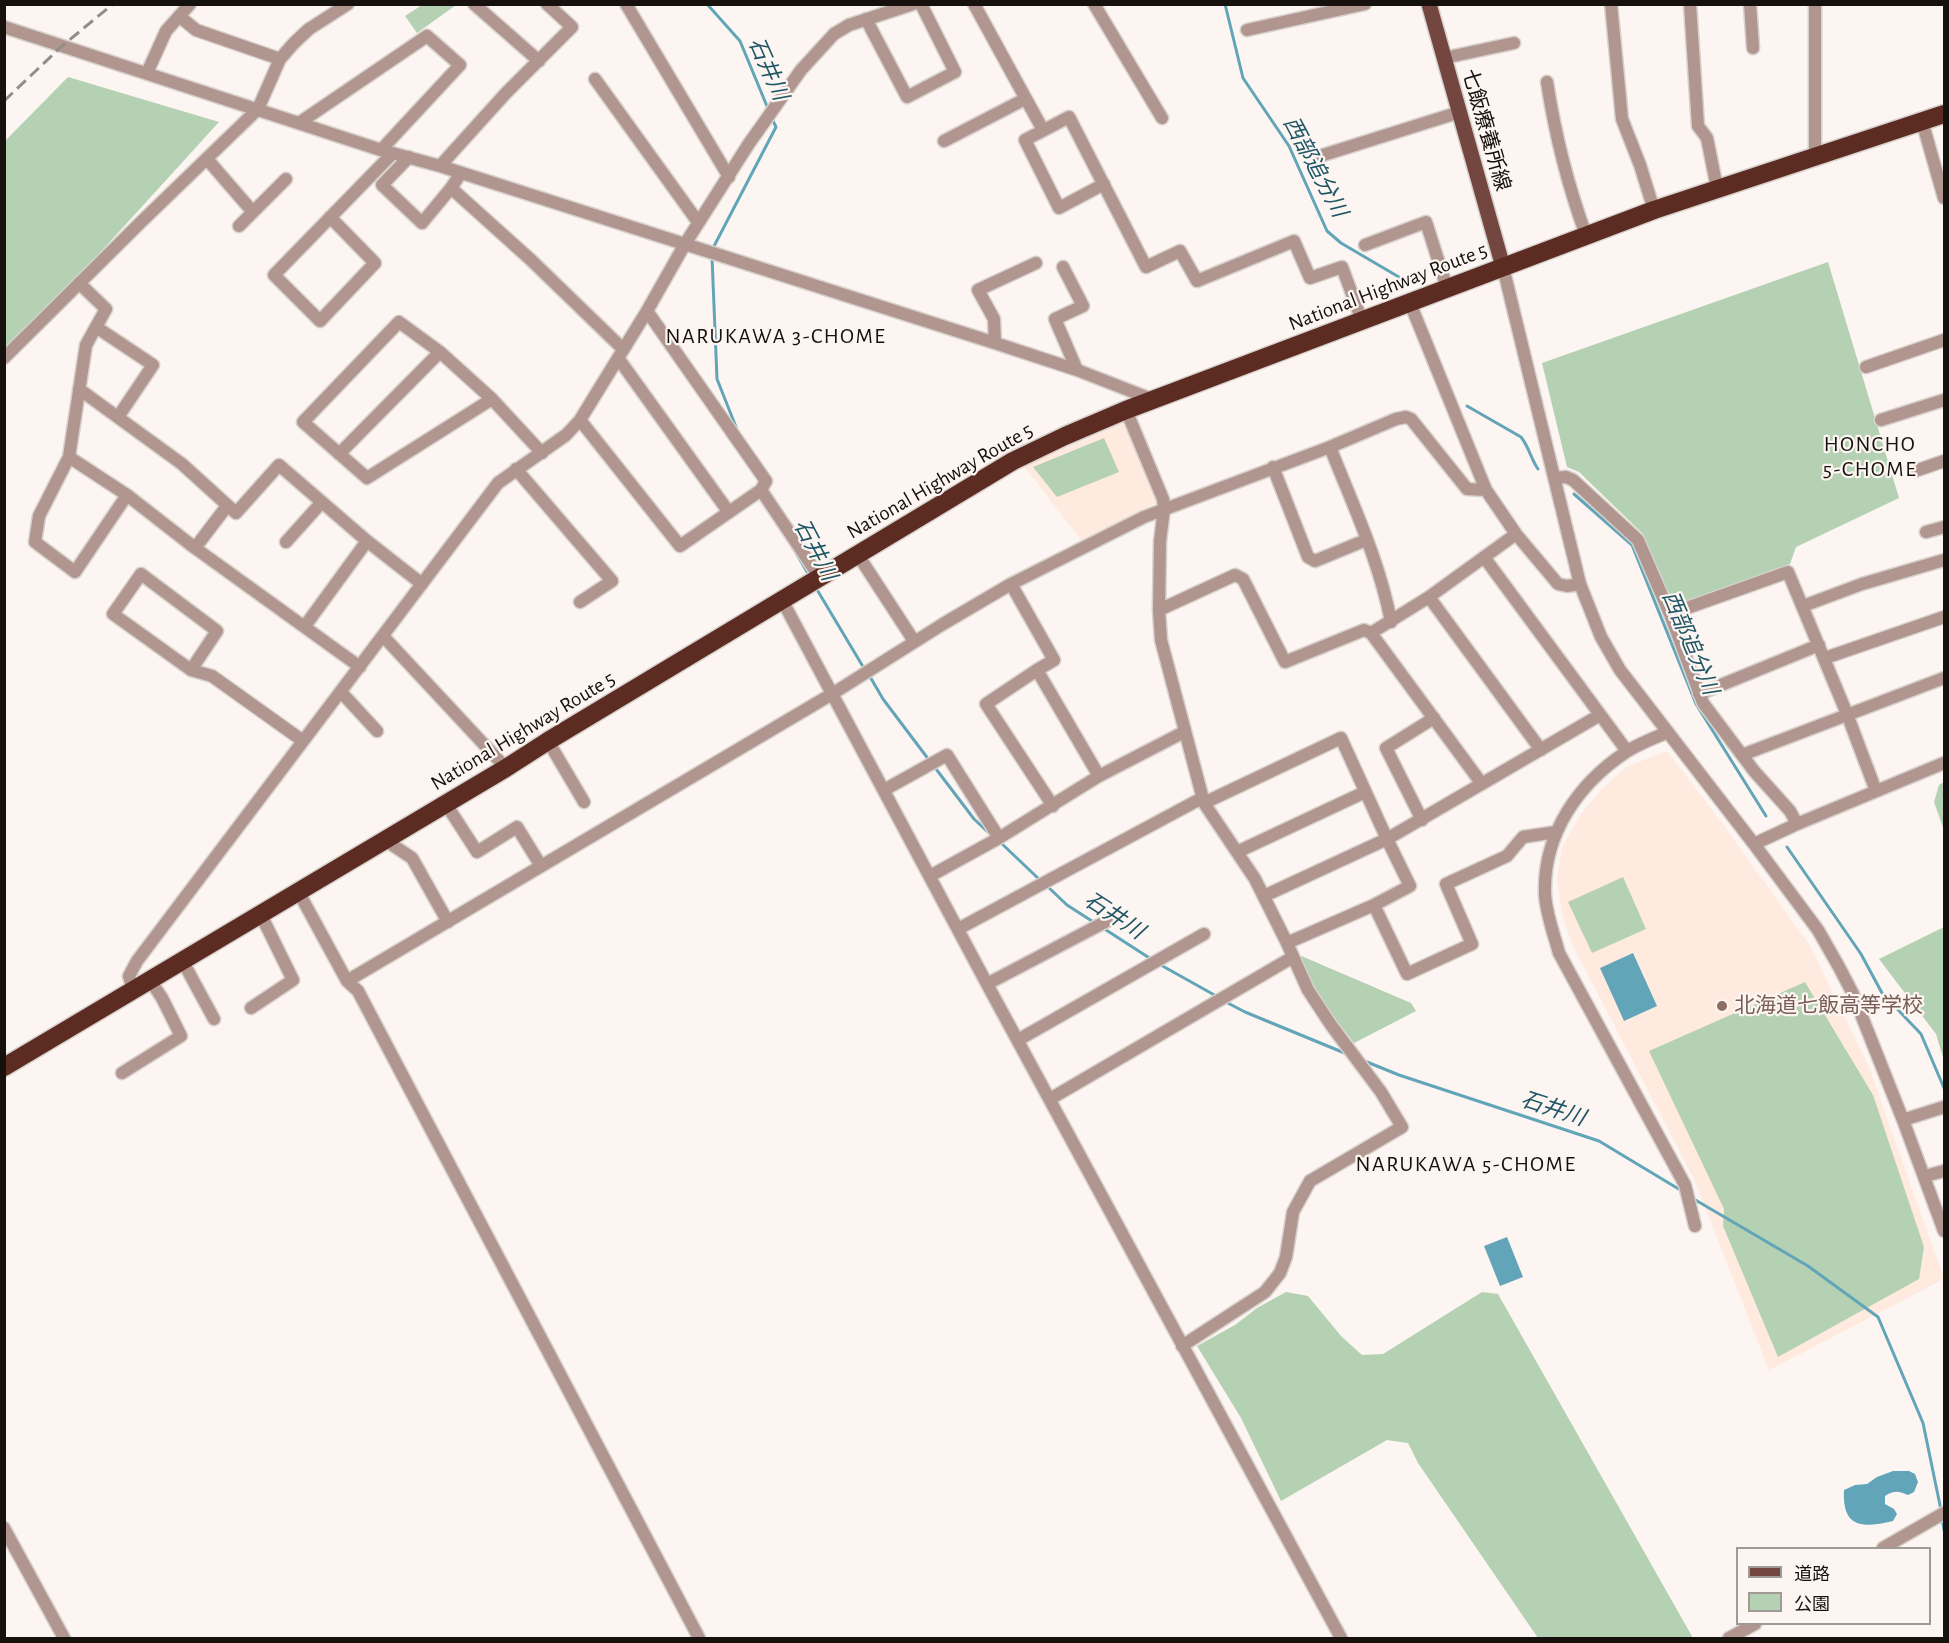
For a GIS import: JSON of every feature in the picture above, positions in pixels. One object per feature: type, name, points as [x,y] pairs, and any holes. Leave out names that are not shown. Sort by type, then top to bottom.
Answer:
[{"type":"highway","name":"National Highway Route 5","points":[[4,1067],[506,768],[1013,461],[1126,410],[1586,235],[1717,188],[1944,114]]},
{"type":"main road","name":"七飯療養所線","points":[[1429,4],[1503,267]]},
{"type":"street","points":[[147,73],[166,31],[190,4]]},
{"type":"street","points":[[4,358],[258,109],[280,59],[309,29],[348,4]]},
{"type":"street","points":[[474,4],[539,61]]},
{"type":"street","points":[[440,166],[506,93],[572,27],[547,4]]},
{"type":"street","points":[[626,4],[729,177]]},
{"type":"street","points":[[133,990],[129,976],[137,961],[498,483],[566,435],[580,420],[698,222],[748,145],[801,70],[834,34],[849,25],[866,19],[876,10],[913,4]]},
{"type":"street","points":[[866,19],[907,97],[955,72],[921,4]]},
{"type":"street","points":[[974,4],[1043,130]]},
{"type":"street","points":[[1094,4],[1162,118]]},
{"type":"street","points":[[1247,30],[1365,4]]},
{"type":"street","points":[[1611,4],[1622,119],[1654,210]]},
{"type":"street","points":[[1690,4],[1698,126],[1707,138],[1717,188]]},
{"type":"street","points":[[1750,4],[1753,48]]},
{"type":"street","points":[[1815,4],[1815,156]]},
{"type":"street","points":[[179,16],[196,30],[280,59]]},
{"type":"street","points":[[4,27],[299,123],[685,243],[995,343],[1077,370],[1154,400]]},
{"type":"street","points":[[299,123],[427,36],[460,65],[330,217],[274,275],[320,321],[375,263],[330,217]]},
{"type":"street","points":[[1444,58],[1514,43]]},
{"type":"street","points":[[595,79],[698,222]]},
{"type":"street","points":[[1547,82],[1552,117],[1586,235]]},
{"type":"street","points":[[944,141],[1025,99]]},
{"type":"street","points":[[1320,156],[1460,112]]},
{"type":"street","points":[[1104,184],[1059,208],[1025,140],[1069,117],[1104,184],[1146,267],[1180,252],[1197,281],[1294,241],[1310,278],[1342,267],[1362,321]]},
{"type":"street","points":[[1922,121],[1944,198]]},
{"type":"street","points":[[409,157],[382,185],[422,223],[452,188],[461,173]]},
{"type":"street","points":[[207,159],[252,211]]},
{"type":"street","points":[[238,226],[286,179]]},
{"type":"street","points":[[452,188],[531,260],[620,353],[728,511]]},
{"type":"street","points":[[1365,245],[1426,222],[1448,288]]},
{"type":"street","points":[[995,343],[994,319],[978,290],[1036,263]]},
{"type":"street","points":[[1063,267],[1083,306],[1055,319],[1077,370]]},
{"type":"street","points":[[1503,267],[1580,584],[1601,637],[1620,670],[1818,930],[1853,994],[1944,1231]]},
{"type":"street","points":[[79,283],[106,309],[86,345],[69,457],[39,516],[35,542],[75,572],[127,495]]},
{"type":"street","points":[[1410,303],[1486,490],[1516,534],[1558,584],[1567,586],[1580,584]]},
{"type":"street","points":[[580,420],[680,546],[761,490],[766,481],[647,311]]},
{"type":"street","points":[[492,399],[367,478],[303,422],[399,322],[440,352],[492,399],[542,453]]},
{"type":"street","points":[[96,327],[153,365],[118,417]]},
{"type":"street","points":[[1866,367],[1944,340]]},
{"type":"street","points":[[339,454],[440,352]]},
{"type":"street","points":[[79,389],[182,464],[236,513],[279,465],[367,541],[422,584]]},
{"type":"street","points":[[1881,420],[1944,400]]},
{"type":"street","points":[[1126,410],[1163,500],[1159,610],[1161,640],[1203,800],[1264,896],[1308,990],[1381,1092],[1402,1127],[1310,1181],[1293,1212],[1286,1257],[1274,1282],[1265,1292],[1182,1346]]},
{"type":"street","points":[[347,981],[832,694],[914,641],[1011,584],[1144,517],[1406,417],[1411,419],[1467,489],[1486,490]]},
{"type":"street","points":[[1330,447],[1387,599],[1391,622]]},
{"type":"street","points":[[69,457],[127,495],[195,548],[360,667]]},
{"type":"street","points":[[1915,471],[1944,461]]},
{"type":"street","points":[[1273,467],[1308,557],[1315,561],[1366,540]]},
{"type":"street","points":[[516,470],[612,581],[580,602]]},
{"type":"street","points":[[1555,478],[1566,477],[1573,480],[1638,540],[1670,614],[1703,703],[1742,755],[1790,811],[1797,824]]},
{"type":"street","points":[[761,490],[820,578]]},
{"type":"street","points":[[286,542],[322,502]]},
{"type":"street","points":[[195,548],[227,506]]},
{"type":"street","points":[[1926,532],[1944,527]]},
{"type":"street","points":[[1371,633],[1429,597],[1516,534]]},
{"type":"street","points":[[305,626],[367,541]]},
{"type":"street","points":[[858,555],[914,641]]},
{"type":"street","points":[[1484,557],[1628,751]]},
{"type":"street","points":[[1803,606],[1862,584],[1944,560]]},
{"type":"street","points":[[1670,614],[1788,572],[1825,658],[1876,791]]},
{"type":"street","points":[[191,670],[217,631],[141,574],[112,614],[191,670],[212,676],[303,741]]},
{"type":"street","points":[[1159,610],[1235,575],[1244,579],[1285,662],[1364,630],[1371,633],[1482,784]]},
{"type":"street","points":[[1011,584],[1054,660],[986,704],[1053,806]]},
{"type":"street","points":[[1429,597],[1541,750]]},
{"type":"street","points":[[782,600],[1341,1638]]},
{"type":"street","points":[[1825,658],[1944,617]]},
{"type":"street","points":[[383,636],[506,768]]},
{"type":"street","points":[[1699,694],[1819,645]]},
{"type":"street","points":[[1037,670],[1099,776]]},
{"type":"street","points":[[1742,755],[1944,678]]},
{"type":"street","points":[[341,692],[377,731]]},
{"type":"street","points":[[1264,896],[1387,839],[1600,715]]},
{"type":"street","points":[[1422,820],[1386,748],[1434,718]]},
{"type":"street","points":[[930,876],[999,838],[1099,776],[1184,732]]},
{"type":"street","points":[[1668,732],[1628,751],[1595,775],[1583,789],[1556,832],[1546,874],[1545,896],[1550,924],[1559,952],[1685,1185],[1695,1227]]},
{"type":"street","points":[[958,929],[1203,800],[1341,738],[1410,886],[1374,905],[1287,943]]},
{"type":"street","points":[[548,741],[584,802]]},
{"type":"street","points":[[884,790],[947,755],[999,838]]},
{"type":"street","points":[[1754,844],[1944,763]]},
{"type":"street","points":[[1237,852],[1365,792]]},
{"type":"street","points":[[446,804],[477,852],[517,827],[541,866]]},
{"type":"street","points":[[1374,905],[1407,974],[1472,944],[1446,884],[1507,856],[1523,837],[1556,832]]},
{"type":"street","points":[[385,840],[412,858],[448,922]]},
{"type":"street","points":[[297,891],[347,981],[358,992],[699,1638]]},
{"type":"street","points":[[251,1008],[293,980],[261,915]]},
{"type":"street","points":[[987,984],[1107,921]]},
{"type":"street","points":[[1018,1040],[1204,934]]},
{"type":"street","points":[[1050,1099],[1293,957]]},
{"type":"street","points":[[182,960],[214,1019]]},
{"type":"street","points":[[122,1073],[180,1036],[162,998],[150,980]]},
{"type":"street","points":[[1903,1120],[1944,1107]]},
{"type":"street","points":[[1924,1176],[1944,1171]]},
{"type":"street","points":[[1885,1547],[1944,1513]]},
{"type":"street","points":[[4,1528],[64,1638]]},
{"type":"street","points":[[1730,1638],[1752,1625]]},
{"type":"shaded area","points":[[1125,422],[1159,501],[1082,541],[1024,466]]},
{"type":"shaded area","name":"北海道七飯高等学校","points":[[1667,751],[1725,827],[1810,946],[1869,1067],[1944,1279],[1769,1370],[1693,1177],[1572,944],[1562,914],[1557,879],[1562,848],[1581,814],[1602,789],[1626,767]]},
{"type":"green space","points":[[422,5],[456,5],[417,33],[405,16]]},
{"type":"green space","points":[[68,77],[219,122],[5,357],[5,141]]},
{"type":"green space","points":[[1828,262],[1899,498],[1796,547],[1790,564],[1673,609],[1643,534],[1579,472],[1567,467],[1542,363]]},
{"type":"green space","points":[[1104,438],[1119,472],[1057,497],[1033,467]]},
{"type":"green space","points":[[1944,782],[1944,830],[1934,802],[1939,785]]},
{"type":"green space","points":[[1623,877],[1646,929],[1592,953],[1568,902]]},
{"type":"green space","points":[[1944,927],[1944,1061],[1936,1034],[1879,959]]},
{"type":"green space","points":[[1299,955],[1411,1003],[1416,1011],[1354,1043],[1313,991]]},
{"type":"green space","points":[[1805,982],[1873,1095],[1924,1247],[1919,1279],[1778,1357],[1723,1226],[1724,1209],[1649,1051]]},
{"type":"green space","points":[[1286,1292],[1308,1296],[1341,1336],[1362,1355],[1383,1354],[1482,1292],[1498,1294],[1693,1638],[1538,1638],[1418,1463],[1408,1443],[1387,1440],[1281,1501],[1241,1418],[1197,1346]]},
{"type":"water","points":[[1633,953],[1657,1006],[1624,1021],[1600,968]]},
{"type":"water","points":[[1507,1237],[1523,1277],[1500,1286],[1484,1246]]},
{"type":"water","points":[[1893,1471],[1909,1471],[1915,1474],[1918,1482],[1914,1492],[1908,1495],[1896,1492],[1885,1496],[1885,1504],[1894,1509],[1897,1514],[1893,1521],[1872,1525],[1856,1523],[1847,1512],[1844,1490],[1855,1485],[1867,1484]]},
{"type":"waterway","name":"石井川","points":[[707,4],[740,41],[769,111]]},
{"type":"waterway","name":"西部追分川","points":[[1225,4],[1243,78],[1289,146],[1327,231],[1341,243],[1404,280]]},
{"type":"waterway","name":"石井川","points":[[712,250],[776,127],[771,117]]},
{"type":"waterway","name":"石井川","points":[[712,257],[717,379],[738,432]]},
{"type":"waterway","name":"西部追分川","points":[[1467,406],[1521,437],[1538,469]]},
{"type":"waterway","name":"西部追分川","points":[[1574,494],[1632,545],[1696,704],[1766,816]]},
{"type":"waterway","name":"石井川","points":[[792,546],[810,577]]},
{"type":"waterway","name":"石井川","points":[[816,588],[865,670]]},
{"type":"waterway","name":"石井川","points":[[869,675],[883,699],[929,760]]},
{"type":"waterway","name":"石井川","points":[[933,765],[974,819],[990,834]]},
{"type":"waterway","name":"石井川","points":[[1000,842],[1041,881]]},
{"type":"waterway","name":"西部追分川","points":[[1787,847],[1861,954],[1882,993],[1921,1034],[1944,1088]]},
{"type":"waterway","name":"石井川","points":[[1046,885],[1067,905],[1095,923]]},
{"type":"waterway","name":"石井川","points":[[1103,928],[1151,959]]},
{"type":"waterway","name":"石井川","points":[[1159,964],[1218,997]]},
{"type":"waterway","name":"石井川","points":[[1224,1001],[1347,1054]]},
{"type":"waterway","name":"石井川","points":[[1362,1060],[1399,1075],[1599,1141],[1682,1191]]},
{"type":"waterway","name":"石井川","points":[[1692,1198],[1808,1266],[1878,1317],[1923,1423],[1941,1510]]},
{"type":"waterway","name":"石井川","points":[[1942,1517],[1944,1530]]},
{"type":"railway","points":[[4,101],[62,46],[113,4]]},
{"type":"place","name":"北海道七飯高等学校","points":[[1722,1006]]},
{"type":"district","name":"NARUKAWA 3-CHOME","points":[[776,336]]},
{"type":"district","name":"HONCHO 5-CHOME","points":[[1870,456]]},
{"type":"district","name":"NARUKAWA 5-CHOME","points":[[1466,1164]]}]
